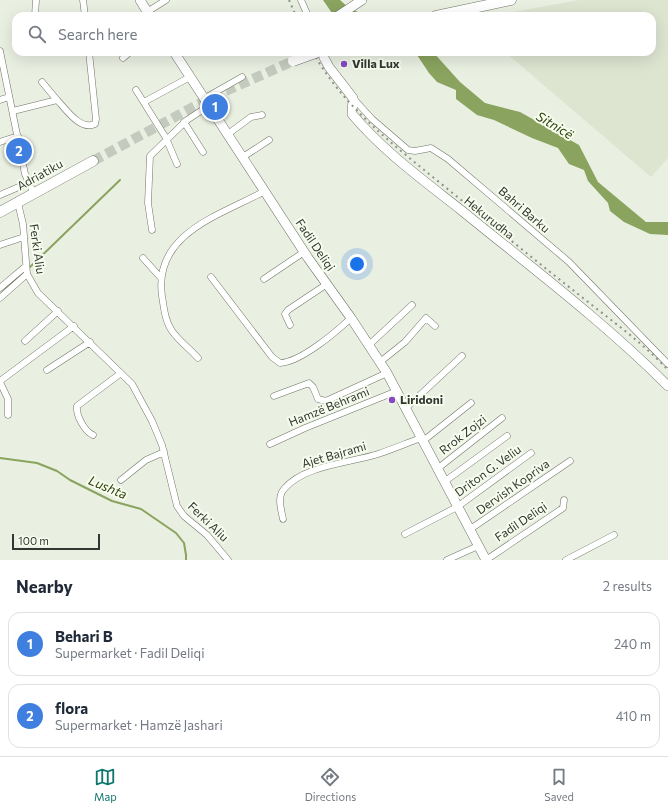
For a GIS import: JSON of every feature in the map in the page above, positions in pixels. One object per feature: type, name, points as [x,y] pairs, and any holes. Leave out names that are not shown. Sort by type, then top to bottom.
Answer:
[{"type":"main road","points":[[454,12],[509,0]]},
{"type":"main road","points":[[293,61],[307,56]]},
{"type":"main road","name":"Adriatiku","points":[[0,212],[93,161]]},
{"type":"street","points":[[35,12],[36,0]]},
{"type":"street","points":[[83,0],[84,12]]},
{"type":"street","points":[[140,0],[147,12]]},
{"type":"street","points":[[151,12],[166,0]]},
{"type":"street","points":[[301,0],[306,12]]},
{"type":"street","points":[[344,12],[362,0]]},
{"type":"street","points":[[0,50],[2,75],[13,111],[28,183],[34,194]]},
{"type":"street","points":[[42,82],[57,100],[80,123],[87,126],[95,124],[96,119],[89,56]]},
{"type":"street","name":"Fadil Deliqi","points":[[177,56],[304,252],[351,318],[387,373],[486,560],[563,508],[564,500]]},
{"type":"street","points":[[323,56],[329,67],[353,98]]},
{"type":"street","points":[[144,102],[190,77]]},
{"type":"street","points":[[152,230],[148,203],[150,156],[166,138],[207,102],[242,77]]},
{"type":"street","points":[[136,90],[166,138],[177,164]]},
{"type":"street","points":[[0,100],[9,97]]},
{"type":"street","name":"Bahri Barku","points":[[353,98],[372,119],[408,150],[415,151],[431,148],[454,164],[569,262],[668,364]]},
{"type":"street","name":"Hekurudha","points":[[353,98],[352,114],[367,132],[423,180],[618,340],[668,386]]},
{"type":"street","points":[[13,111],[57,100]]},
{"type":"street","points":[[228,134],[251,116],[262,115]]},
{"type":"street","points":[[184,122],[203,152]]},
{"type":"street","points":[[0,142],[18,136]]},
{"type":"street","points":[[243,157],[268,140]]},
{"type":"street","points":[[0,195],[28,183]]},
{"type":"street","points":[[198,358],[173,332],[168,324],[161,294],[163,268],[170,252],[182,237],[200,224],[265,191]]},
{"type":"street","name":"Ferki Aliu","points":[[18,203],[24,237],[26,270],[38,293],[74,326],[132,384],[149,415],[164,452],[169,479],[180,512],[207,535],[228,560]]},
{"type":"street","points":[[0,245],[24,237]]},
{"type":"street","points":[[264,279],[304,252]]},
{"type":"street","points":[[143,258],[162,278]]},
{"type":"street","points":[[0,288],[26,270]]},
{"type":"street","points":[[0,298],[26,270]]},
{"type":"street","points":[[211,276],[272,357],[280,363],[290,361],[318,345],[351,318]]},
{"type":"street","points":[[290,325],[285,314],[288,310],[327,284]]},
{"type":"street","points":[[368,345],[412,305]]},
{"type":"street","points":[[25,341],[58,311]]},
{"type":"street","points":[[380,362],[405,342],[426,318],[435,326]]},
{"type":"street","points":[[8,415],[8,399],[0,382],[74,326]]},
{"type":"street","points":[[47,370],[90,342]]},
{"type":"street","points":[[406,408],[462,356]]},
{"type":"street","points":[[93,435],[87,432],[78,412],[77,406],[121,373]]},
{"type":"street","points":[[274,396],[309,384],[313,387],[318,399],[326,401],[387,373]]},
{"type":"street","name":"Hamzë Behrami","points":[[270,444],[310,425],[397,391]]},
{"type":"street","points":[[422,439],[471,403]]},
{"type":"street","name":"Rrok Zojzi","points":[[437,469],[502,418]]},
{"type":"street","points":[[444,482],[507,436]]},
{"type":"street","name":"Ajet Bajrami","points":[[283,518],[280,500],[281,494],[284,489],[303,474],[376,454],[422,439]]},
{"type":"street","points":[[121,480],[146,460],[164,452]]},
{"type":"street","name":"Driton G. Veliu","points":[[457,507],[531,453]]},
{"type":"street","name":"Dervish Kopriva","points":[[469,530],[570,461]]},
{"type":"street","points":[[405,534],[457,507]]},
{"type":"street","points":[[566,560],[614,535]]},
{"type":"street","points":[[447,560],[478,546]]},
{"type":"shaded area","points":[[323,0],[340,0],[350,9],[358,12],[331,12]]},
{"type":"shaded area","points":[[579,0],[668,0],[668,158],[651,177],[510,56],[656,56],[656,12],[513,12]]},
{"type":"shaded area","points":[[418,56],[437,56],[460,82],[485,103],[520,112],[579,145],[598,182],[646,222],[668,222],[668,235],[650,234],[624,222],[610,211],[608,203],[588,181],[584,170],[569,164],[558,148],[532,138],[494,120],[477,115],[456,99],[456,90],[437,82]]},
{"type":"waterway","points":[[29,268],[120,180]]},
{"type":"waterway","points":[[6,289],[24,272]]},
{"type":"waterway","name":"Lushta","points":[[0,458],[37,463],[57,471],[70,480],[112,501],[141,509],[176,533],[184,543],[186,560]]},
{"type":"tunnel","points":[[93,161],[210,98],[293,61]]},
{"type":"railway","points":[[289,0],[294,12]]},
{"type":"railway","points":[[315,56],[336,87],[365,119],[413,161],[636,340],[668,370]]},
{"type":"place","name":"Villa Lux","points":[[344,64]]},
{"type":"place","name":"Behari B","points":[[215,107]]},
{"type":"place","name":"flora","points":[[19,151]]},
{"type":"place","name":"Liridoni","points":[[392,400]]},
{"type":"water label","name":"Sitnicë","points":[[555,125]]}]
